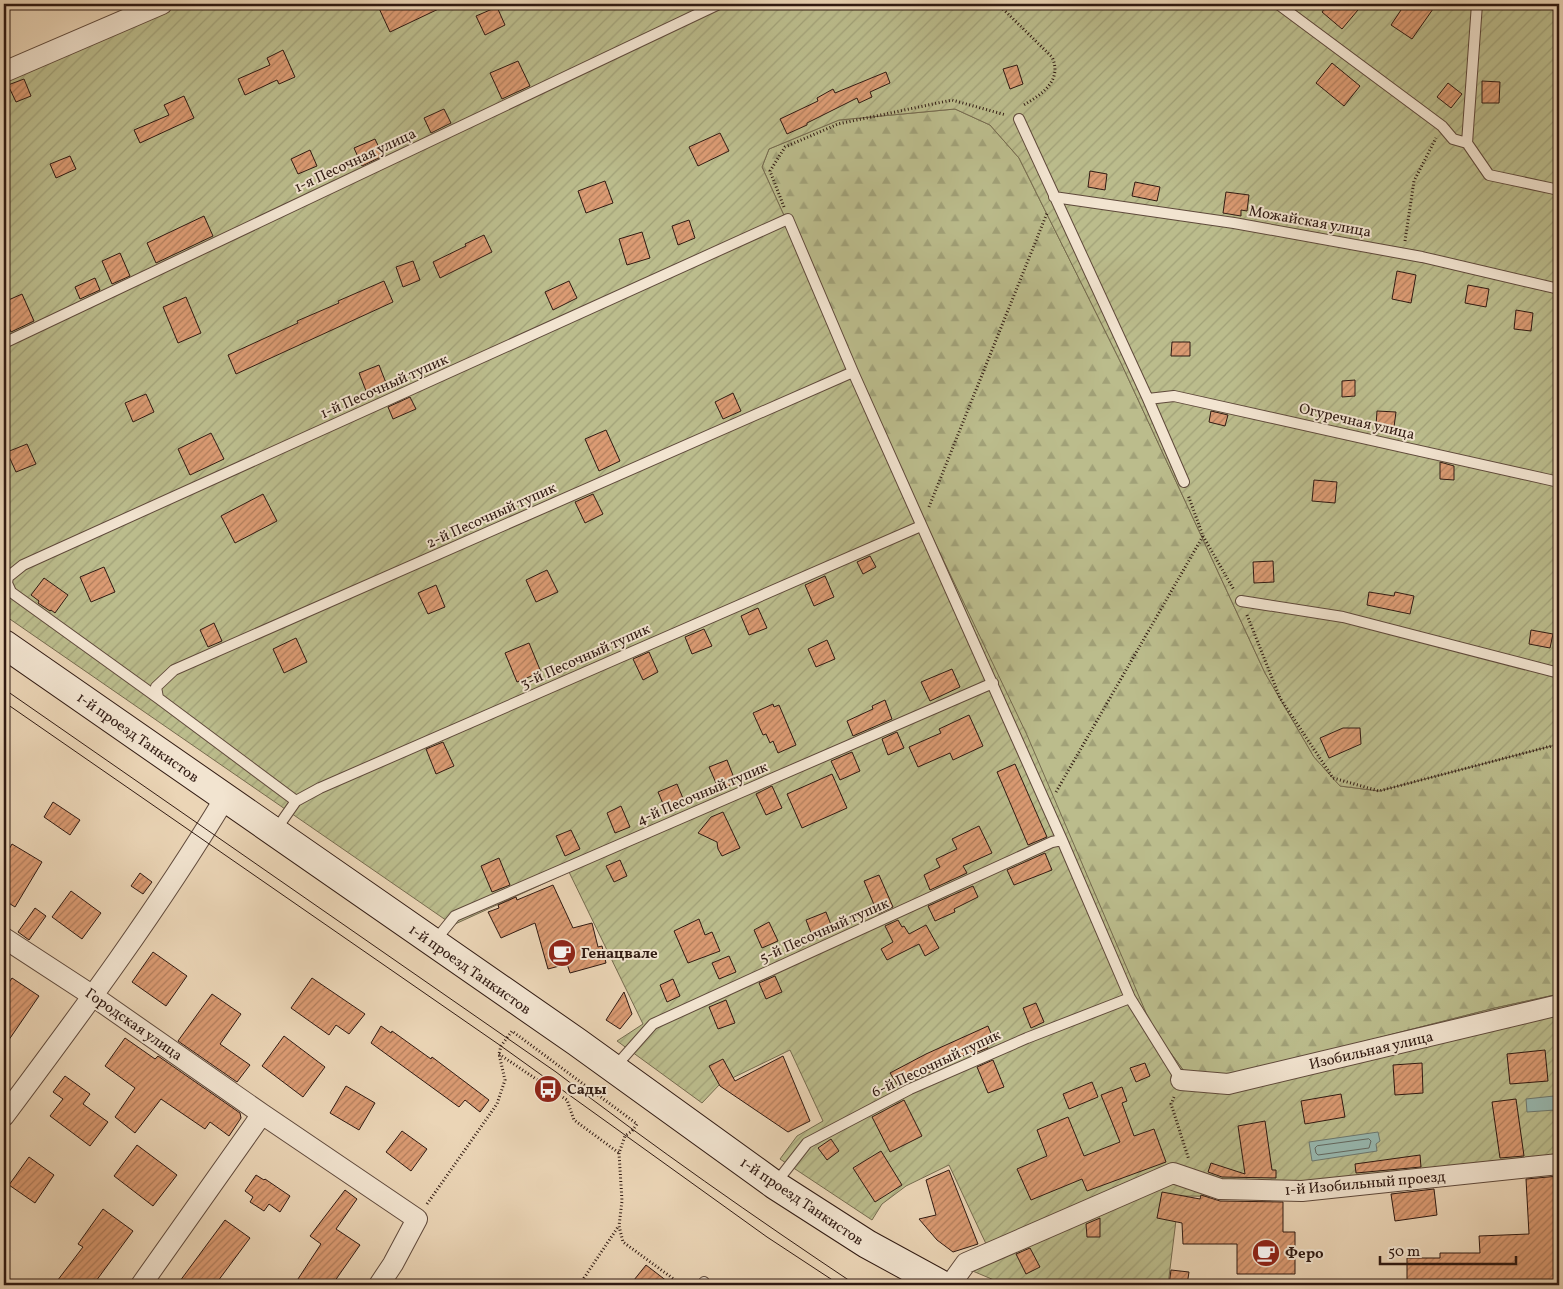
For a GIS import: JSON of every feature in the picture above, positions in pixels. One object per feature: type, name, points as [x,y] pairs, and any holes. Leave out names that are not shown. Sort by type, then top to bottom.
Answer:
[{"type":"main road","name":"1-й проезд Танкистов","points":[[4,644],[613,1068],[774,1184],[867,1244],[942,1285]]},
{"type":"street","points":[[4,72],[162,4]]},
{"type":"street","points":[[4,1116],[93,996],[201,839],[226,798]]},
{"type":"street","name":"Городская улица","points":[[4,938],[93,996],[417,1219]]},
{"type":"street","name":"Изобильная улица","points":[[1181,1080],[1228,1084],[1559,1005]]},
{"type":"street","points":[[141,1285],[262,1114]]},
{"type":"street","name":"1-й Изобильный проезд","points":[[1181,1175],[1220,1189],[1302,1191],[1559,1164]]},
{"type":"street","points":[[950,1285],[966,1263],[1181,1175]]},
{"type":"street","points":[[379,1285],[393,1264],[417,1219]]},
{"type":"lane","name":"1-я Песочная улица","points":[[4,343],[719,4]]},
{"type":"lane","points":[[1278,4],[1442,126],[1454,139],[1467,143],[1490,175],[1559,190]]},
{"type":"lane","points":[[1467,143],[1477,4]]},
{"type":"lane","points":[[1018,118],[1148,399],[1184,482]]},
{"type":"lane","name":"Можайская улица","points":[[1054,196],[1234,223],[1403,254],[1559,289]]},
{"type":"lane","points":[[788,219],[853,372],[993,684],[1130,998],[1181,1080]]},
{"type":"lane","name":"1-й Песочный тупик","points":[[158,698],[11,592],[7,582],[8,577],[23,565],[788,219]]},
{"type":"lane","name":"2-й Песочный тупик","points":[[158,698],[156,687],[174,670],[853,372]]},
{"type":"lane","name":"Огуречная улица","points":[[1148,399],[1174,396],[1559,482]]},
{"type":"lane","name":"3-й Песочный тупик","points":[[275,832],[296,801],[320,788],[921,526]]},
{"type":"lane","points":[[1241,601],[1343,617],[1559,673]]},
{"type":"lane","name":"4-й Песочный тупик","points":[[433,943],[455,916],[993,684]]},
{"type":"lane","points":[[158,698],[296,801]]},
{"type":"lane","name":"5-й Песочный тупик","points":[[613,1068],[653,1024],[1052,842],[1062,840]]},
{"type":"lane","name":"6-й Песочный тупик","points":[[774,1184],[807,1144],[901,1094],[1027,1038],[1130,998]]},
{"type":"path","points":[[788,219],[770,171],[785,147],[838,124],[952,100],[1018,118],[1022,106],[1041,95],[1053,79],[1056,67],[1052,57],[998,4]]},
{"type":"path","points":[[1403,254],[1414,181],[1442,126]]},
{"type":"path","points":[[921,526],[1054,196]]},
{"type":"path","points":[[1184,482],[1203,536],[1241,601],[1280,698],[1333,778],[1378,791],[1559,744]]},
{"type":"path","points":[[1054,796],[1203,536]]},
{"type":"path","points":[[417,1219],[498,1104],[505,1080],[499,1054],[501,1046],[512,1031],[636,1124],[632,1131],[625,1136],[619,1153],[622,1202],[619,1226],[623,1242],[675,1280],[678,1285]]},
{"type":"path","points":[[499,1054],[567,1100],[574,1120],[619,1153]]},
{"type":"path","points":[[1181,1080],[1171,1104],[1191,1165],[1181,1175]]},
{"type":"path","points":[[582,1285],[584,1278],[619,1226]]},
{"type":"green space","points":[[174,4],[1559,4],[1559,744],[1379,791],[1340,786],[1314,757],[1265,673],[1121,363],[1019,158],[990,125],[955,109],[839,120],[769,149],[762,167],[886,440],[1027,735],[1153,1029],[1184,1071],[1225,1077],[1495,1008],[1559,994],[1559,1168],[1304,1197],[1179,1196],[1168,1285],[1015,1285],[994,1280],[956,1264],[987,1246],[949,1165],[906,1186],[882,1204],[872,1220],[780,1159],[797,1136],[823,1121],[790,1050],[720,1084],[702,1103],[617,1041],[643,1024],[569,872],[453,925],[4,615],[4,78]]},
{"type":"green space","points":[[955,109],[990,125],[1019,158],[1121,363],[1265,673],[1314,757],[1340,786],[1379,791],[1559,744],[1559,994],[1495,1008],[1225,1077],[1184,1071],[1153,1029],[762,167],[769,149],[839,120]]},
{"type":"water","points":[[1554,1096],[1555,1110],[1527,1112],[1526,1099]]},
{"type":"water","points":[[1378,1132],[1380,1141],[1376,1144],[1377,1151],[1312,1161],[1309,1142]]},
{"type":"building","points":[[377,4],[449,4],[390,32]]},
{"type":"building","points":[[1328,4],[1363,4],[1342,29],[1322,12]]},
{"type":"building","points":[[1405,4],[1425,4],[1433,9],[1412,39],[1391,25]]},
{"type":"building","points":[[497,7],[505,25],[485,35],[476,16]]},
{"type":"building","points":[[283,50],[295,77],[279,84],[277,80],[245,95],[238,79],[270,65],[267,58]]},
{"type":"building","points":[[518,61],[530,86],[502,99],[490,73]]},
{"type":"building","points":[[1332,63],[1360,86],[1344,106],[1316,83]]},
{"type":"building","points":[[1017,65],[1023,84],[1010,89],[1003,69]]},
{"type":"building","points":[[886,72],[890,83],[870,92],[872,97],[859,103],[857,98],[787,134],[780,119],[818,101],[817,98],[833,89],[835,93]]},
{"type":"building","points":[[24,79],[31,96],[16,102],[8,85]]},
{"type":"building","points":[[1482,81],[1500,82],[1499,103],[1482,103]]},
{"type":"building","points":[[1448,83],[1462,94],[1451,108],[1437,97]]},
{"type":"building","points":[[184,96],[194,118],[140,143],[134,130],[169,115],[164,105]]},
{"type":"building","points":[[444,109],[451,123],[431,133],[424,118]]},
{"type":"building","points":[[720,133],[729,151],[698,166],[689,147]]},
{"type":"building","points":[[375,139],[383,156],[362,166],[354,148]]},
{"type":"building","points":[[310,150],[317,166],[298,174],[291,159]]},
{"type":"building","points":[[70,156],[76,169],[56,178],[50,164]]},
{"type":"building","points":[[1090,171],[1107,174],[1105,190],[1088,187]]},
{"type":"building","points":[[605,181],[613,203],[586,213],[578,191]]},
{"type":"building","points":[[1135,182],[1160,187],[1157,201],[1132,196]]},
{"type":"building","points":[[1226,192],[1249,195],[1247,211],[1241,210],[1241,216],[1223,213]]},
{"type":"building","points":[[204,216],[213,236],[156,263],[147,243]]},
{"type":"building","points":[[689,220],[695,238],[678,245],[672,226]]},
{"type":"building","points":[[642,232],[650,258],[627,265],[619,239]]},
{"type":"building","points":[[484,235],[492,252],[440,278],[433,262]]},
{"type":"building","points":[[120,253],[130,276],[112,284],[102,261]]},
{"type":"building","points":[[413,261],[420,280],[403,287],[396,267]]},
{"type":"building","points":[[1397,271],[1416,275],[1411,303],[1392,299]]},
{"type":"building","points":[[95,278],[100,290],[80,299],[75,287]]},
{"type":"building","points":[[384,281],[393,302],[236,374],[228,355],[298,323],[297,321],[339,303],[338,301]]},
{"type":"building","points":[[569,281],[577,298],[553,310],[545,292]]},
{"type":"building","points":[[1468,285],[1489,289],[1486,307],[1465,303]]},
{"type":"building","points":[[22,294],[34,321],[11,332],[4,317],[4,302]]},
{"type":"building","points":[[186,297],[201,333],[178,343],[163,307]]},
{"type":"building","points":[[1516,310],[1533,313],[1531,331],[1514,329]]},
{"type":"building","points":[[1172,342],[1190,342],[1190,356],[1171,356]]},
{"type":"building","points":[[379,365],[388,388],[368,396],[359,373]]},
{"type":"building","points":[[1355,380],[1355,396],[1342,397],[1342,381]]},
{"type":"building","points":[[733,393],[741,411],[723,419],[715,402]]},
{"type":"building","points":[[146,394],[154,412],[133,422],[125,403]]},
{"type":"building","points":[[410,397],[416,409],[393,419],[388,407]]},
{"type":"building","points":[[1211,411],[1228,415],[1225,426],[1209,422]]},
{"type":"building","points":[[1377,411],[1396,412],[1394,427],[1376,426]]},
{"type":"building","points":[[606,430],[620,461],[599,471],[585,439]]},
{"type":"building","points":[[211,433],[224,459],[190,475],[178,449]]},
{"type":"building","points":[[27,444],[36,464],[16,472],[7,452]]},
{"type":"building","points":[[1440,462],[1454,466],[1454,480],[1440,479]]},
{"type":"building","points":[[1314,480],[1337,482],[1335,503],[1312,501]]},
{"type":"building","points":[[263,494],[277,521],[235,543],[221,516]]},
{"type":"building","points":[[593,494],[603,514],[585,523],[575,502]]},
{"type":"building","points":[[870,556],[876,567],[863,574],[857,562]]},
{"type":"building","points":[[1273,561],[1274,582],[1254,583],[1253,562]]},
{"type":"building","points":[[104,567],[115,592],[91,602],[80,577]]},
{"type":"building","points":[[547,570],[558,592],[536,602],[526,580]]},
{"type":"building","points":[[825,576],[834,597],[814,606],[805,585]]},
{"type":"building","points":[[44,578],[68,595],[55,613],[38,603],[39,601],[31,595]]},
{"type":"building","points":[[436,585],[445,607],[428,614],[418,593]]},
{"type":"building","points":[[1369,592],[1394,596],[1395,592],[1414,596],[1410,614],[1367,605]]},
{"type":"building","points":[[758,608],[767,628],[749,635],[741,616]]},
{"type":"building","points":[[214,623],[222,641],[208,647],[200,630]]},
{"type":"building","points":[[704,629],[712,646],[692,654],[685,637]]},
{"type":"building","points":[[1531,630],[1553,634],[1550,648],[1529,644]]},
{"type":"building","points":[[296,638],[307,662],[284,673],[273,649]]},
{"type":"building","points":[[827,640],[835,659],[816,667],[808,649]]},
{"type":"building","points":[[529,643],[541,672],[517,682],[505,653]]},
{"type":"building","points":[[649,652],[658,672],[643,680],[633,659]]},
{"type":"building","points":[[952,669],[960,687],[930,701],[921,682]]},
{"type":"building","points":[[885,700],[892,719],[853,736],[847,721],[873,709],[872,706]]},
{"type":"building","points":[[773,704],[774,707],[779,705],[796,745],[778,753],[773,741],[770,743],[766,734],[763,735],[753,713]]},
{"type":"building","points":[[969,715],[983,746],[953,760],[950,753],[918,767],[909,747],[941,733],[939,729]]},
{"type":"building","points":[[1343,728],[1360,728],[1361,744],[1329,758],[1320,738]]},
{"type":"building","points":[[897,732],[904,748],[888,755],[882,739]]},
{"type":"building","points":[[443,742],[454,766],[436,774],[426,749]]},
{"type":"building","points":[[852,752],[860,771],[840,780],[831,761]]},
{"type":"building","points":[[727,760],[736,783],[719,790],[709,767]]},
{"type":"building","points":[[1015,764],[1047,837],[1028,845],[997,772]]},
{"type":"building","points":[[832,774],[847,808],[802,828],[787,794]]},
{"type":"building","points":[[677,784],[685,803],[666,811],[658,792]]},
{"type":"building","points":[[772,786],[782,808],[766,815],[756,794]]},
{"type":"building","points":[[53,802],[80,820],[70,835],[44,817]]},
{"type":"building","points":[[621,806],[630,827],[615,833],[607,813]]},
{"type":"building","points":[[723,812],[740,848],[722,856],[717,842],[698,833],[711,817]]},
{"type":"building","points":[[979,826],[992,853],[963,866],[967,873],[930,890],[924,875],[940,867],[936,859],[957,849],[952,839]]},
{"type":"building","points":[[571,830],[580,849],[565,856],[556,836]]},
{"type":"building","points":[[12,844],[42,862],[15,907],[4,900],[4,858]]},
{"type":"building","points":[[1045,853],[1052,870],[1014,885],[1007,870]]},
{"type":"building","points":[[499,858],[510,885],[492,892],[481,866]]},
{"type":"building","points":[[620,860],[627,876],[614,882],[606,866]]},
{"type":"building","points":[[140,873],[152,882],[143,894],[131,886]]},
{"type":"building","points":[[879,875],[893,907],[878,914],[864,881]]},
{"type":"building","points":[[553,885],[573,928],[592,923],[598,947],[602,946],[606,963],[570,973],[567,964],[548,969],[535,923],[501,938],[488,912],[499,908],[498,905],[516,897],[517,900]]},
{"type":"building","points":[[973,886],[978,897],[954,909],[955,912],[935,921],[928,906]]},
{"type":"building","points":[[71,891],[101,913],[82,939],[52,917]]},
{"type":"building","points":[[35,908],[46,916],[29,940],[18,932]]},
{"type":"building","points":[[826,912],[833,930],[813,938],[806,920]]},
{"type":"building","points":[[699,919],[705,935],[712,932],[720,951],[688,963],[674,931]]},
{"type":"building","points":[[898,920],[909,934],[926,925],[939,948],[925,956],[919,944],[887,960],[881,949],[893,942],[885,926]]},
{"type":"building","points":[[769,922],[778,941],[762,948],[754,930]]},
{"type":"building","points":[[153,952],[187,976],[166,1006],[132,982]]},
{"type":"building","points":[[729,956],[736,972],[719,979],[712,963]]},
{"type":"building","points":[[775,976],[782,992],[766,999],[759,983]]},
{"type":"building","points":[[12,978],[39,996],[4,1047],[4,990]]},
{"type":"building","points":[[312,978],[365,1014],[349,1034],[336,1025],[329,1035],[291,1008]]},
{"type":"building","points":[[673,979],[680,996],[667,1002],[660,985]]},
{"type":"building","points":[[624,992],[632,1014],[620,1029],[606,1020]]},
{"type":"building","points":[[212,994],[241,1014],[220,1044],[250,1065],[237,1082],[178,1041]]},
{"type":"building","points":[[726,1000],[735,1023],[718,1029],[709,1007]]},
{"type":"building","points":[[1036,1003],[1044,1022],[1031,1028],[1023,1008]]},
{"type":"building","points":[[381,1026],[391,1033],[392,1031],[431,1059],[432,1057],[489,1100],[480,1112],[465,1100],[459,1107],[371,1043]]},
{"type":"building","points":[[988,1026],[995,1043],[987,1046],[988,1048],[972,1054],[971,1052],[899,1087],[890,1073],[926,1054]]},
{"type":"building","points":[[284,1036],[325,1067],[303,1097],[262,1066]]},
{"type":"building","points":[[125,1038],[155,1059],[158,1056],[240,1113],[241,1118],[229,1136],[210,1122],[205,1129],[161,1099],[135,1133],[115,1117],[135,1088],[105,1066]]},
{"type":"building","points":[[1545,1050],[1548,1081],[1510,1084],[1507,1054]]},
{"type":"building","points":[[783,1056],[810,1121],[788,1132],[720,1086],[709,1066],[723,1059],[735,1081]]},
{"type":"building","points":[[993,1060],[1004,1087],[988,1093],[977,1067]]},
{"type":"building","points":[[1145,1063],[1150,1076],[1136,1082],[1130,1068]]},
{"type":"building","points":[[1422,1063],[1423,1093],[1395,1095],[1393,1065]]},
{"type":"building","points":[[65,1076],[90,1094],[83,1104],[108,1122],[90,1146],[50,1116],[63,1099],[53,1092]]},
{"type":"building","points":[[1092,1082],[1098,1097],[1069,1109],[1063,1094]]},
{"type":"building","points":[[346,1086],[375,1103],[359,1130],[330,1113]]},
{"type":"building","points":[[1122,1087],[1127,1101],[1122,1103],[1134,1136],[1154,1129],[1166,1162],[1087,1191],[1082,1179],[1031,1200],[1017,1169],[1047,1156],[1037,1130],[1068,1117],[1084,1156],[1120,1142],[1101,1095]]},
{"type":"building","points":[[1341,1094],[1345,1117],[1305,1124],[1301,1101]]},
{"type":"building","points":[[1516,1099],[1524,1156],[1500,1158],[1492,1102]]},
{"type":"building","points":[[904,1100],[922,1136],[890,1152],[872,1117]]},
{"type":"building","points":[[1265,1121],[1272,1170],[1276,1170],[1276,1178],[1222,1177],[1208,1172],[1211,1163],[1245,1174],[1238,1126]]},
{"type":"building","points":[[402,1131],[427,1149],[411,1171],[386,1152]]},
{"type":"building","points":[[831,1139],[839,1151],[827,1160],[818,1148]]},
{"type":"building","points":[[137,1145],[177,1175],[153,1206],[114,1176]]},
{"type":"building","points":[[881,1151],[902,1185],[875,1202],[853,1168]]},
{"type":"building","points":[[1420,1155],[1421,1167],[1356,1173],[1355,1164]]},
{"type":"building","points":[[29,1157],[54,1175],[35,1203],[9,1185]]},
{"type":"building","points":[[949,1170],[978,1244],[953,1252],[937,1240],[919,1219],[936,1215],[926,1180]]},
{"type":"building","points":[[256,1175],[290,1196],[280,1212],[269,1204],[264,1211],[250,1202],[253,1197],[245,1191]]},
{"type":"building","points":[[1559,1176],[1559,1280],[1527,1281],[1527,1285],[1407,1285],[1407,1258],[1440,1258],[1440,1253],[1480,1253],[1479,1236],[1529,1234],[1526,1179]]},
{"type":"building","points":[[1434,1189],[1437,1215],[1395,1221],[1391,1194]]},
{"type":"building","points":[[345,1190],[357,1199],[336,1229],[360,1245],[332,1285],[294,1285],[321,1244],[310,1236]]},
{"type":"building","points":[[1162,1192],[1200,1199],[1201,1195],[1220,1201],[1283,1202],[1283,1232],[1295,1232],[1295,1274],[1237,1274],[1237,1244],[1183,1244],[1182,1223],[1157,1218]]},
{"type":"building","points":[[103,1209],[133,1231],[93,1285],[54,1285],[83,1247],[78,1244]]},
{"type":"building","points":[[1100,1218],[1100,1237],[1087,1237],[1086,1224]]},
{"type":"building","points":[[225,1220],[250,1238],[215,1285],[177,1285]]},
{"type":"building","points":[[1030,1248],[1040,1267],[1026,1274],[1016,1254]]},
{"type":"building","points":[[646,1265],[672,1285],[630,1285]]},
{"type":"building","points":[[1171,1270],[1189,1272],[1187,1285],[1169,1285]]},
{"type":"tram line","points":[[4,689],[556,1072],[704,1181],[856,1285]]},
{"type":"tram line","points":[[4,702],[501,1046],[767,1237],[840,1285]]},
{"type":"place","name":"Генацвале","points":[[562,953]]},
{"type":"place","name":"Сады","points":[[548,1089]]},
{"type":"place","name":"Феро","points":[[1266,1253]]}]
